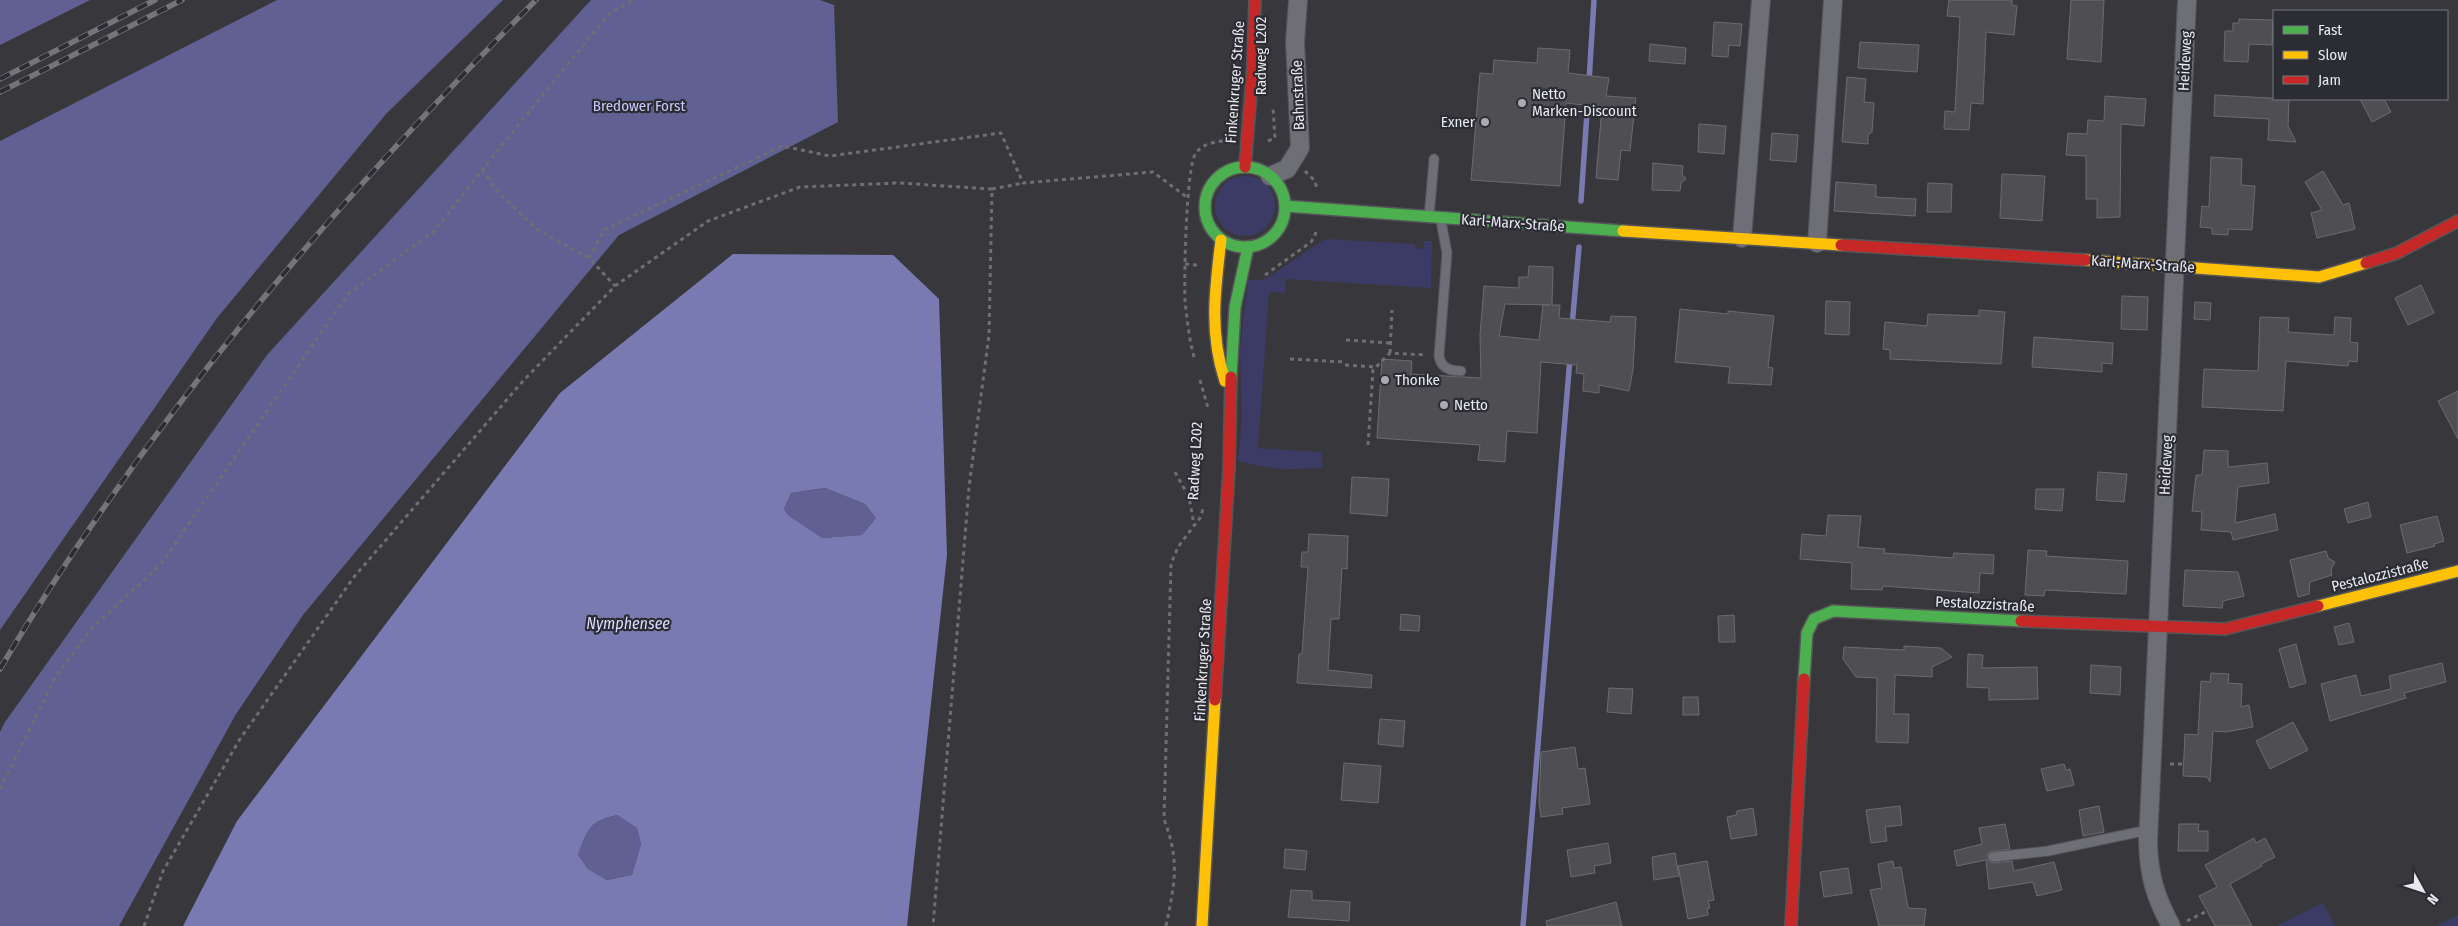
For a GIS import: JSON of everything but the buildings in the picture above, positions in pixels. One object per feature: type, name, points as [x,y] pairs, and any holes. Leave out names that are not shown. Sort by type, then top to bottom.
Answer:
[{"type":"street","name":"Finkenkruger Straße","points":[[1245,167],[1253,67],[1255,0]]},
{"type":"street","name":"Bahnstraße","points":[[1293,159],[1300,148],[1296,42],[1298,0]]},
{"type":"street","points":[[1742,238],[1761,0]]},
{"type":"street","points":[[1817,242],[1833,0]]},
{"type":"street","name":"Heideweg","points":[[2176,925],[2159,902],[2151,879],[2148,830],[2188,0]]},
{"type":"street","points":[[1270,176],[1287,169],[1293,159]]},
{"type":"street","points":[[1245,167],[1258,169],[1270,176],[1281,189],[1285,206],[1280,226],[1275,234],[1258,246],[1234,246],[1221,240],[1210,228],[1205,213],[1206,194],[1218,178],[1226,172],[1245,167]]},
{"type":"street","name":"Karl-Marx-Straße","points":[[1285,206],[1435,218],[2319,277],[2397,253],[2458,221]]},
{"type":"street","name":"Finkenkruger Straße","points":[[1221,240],[1211,315],[1212,338],[1220,368],[1231,395]]},
{"type":"street","name":"Finkenkruger Straße","points":[[1202,926],[1229,469],[1235,307],[1248,247]]},
{"type":"street","name":"Pestalozzistraße","points":[[1791,926],[1806,633],[1814,619],[1833,611],[2158,628],[2225,629],[2458,571]]},
{"type":"lane","points":[[1434,159],[1435,218],[1447,253],[1439,356],[1440,362],[1446,368],[1460,371]]},
{"type":"lane","points":[[1993,857],[2048,851],[2148,830]]},
{"type":"path","points":[[0,789],[55,678],[91,629],[160,564],[348,294],[434,231],[609,14],[633,0]]},
{"type":"path","name":"Radweg L202","points":[[1272,103],[1276,138]]},
{"type":"path","points":[[589,258],[604,230],[782,146],[830,156],[1001,133],[1023,184]]},
{"type":"path","points":[[1195,363],[1189,339],[1185,300],[1185,264],[1191,162],[1196,152],[1210,143],[1228,140],[1258,143],[1276,138],[1314,180],[1318,189],[1315,236],[1311,242],[1264,275],[1244,272]]},
{"type":"path","points":[[482,170],[499,193],[538,230],[589,258],[615,286]]},
{"type":"path","points":[[144,926],[163,871],[240,739],[354,577],[523,382],[615,286],[708,221],[800,187],[899,183],[992,189],[1023,184],[1153,172],[1188,198]]},
{"type":"path","points":[[933,926],[968,486],[989,335],[992,189]]},
{"type":"path","points":[[1185,264],[1218,267]]},
{"type":"path","points":[[1390,353],[1392,310]]},
{"type":"path","points":[[1346,340],[1390,343]]},
{"type":"path","points":[[1368,445],[1373,370],[1376,366],[1390,353],[1439,356]]},
{"type":"path","points":[[1290,359],[1376,366]]},
{"type":"path","name":"Radweg L202","points":[[1197,371],[1208,416]]},
{"type":"path","points":[[1175,472],[1188,497],[1194,526]]},
{"type":"path","name":"Radweg L202","points":[[1166,926],[1175,883],[1173,842],[1164,818],[1171,564],[1178,547],[1200,518],[1207,499]]},
{"type":"path","points":[[2176,925],[2205,912]]},
{"type":"shaded area","points":[[1239,176],[1251,176],[1262,181],[1270,189],[1275,200],[1273,218],[1262,231],[1251,236],[1239,236],[1228,231],[1220,223],[1215,212],[1215,200],[1220,189],[1228,181]]},
{"type":"shaded area","points":[[1325,239],[1415,244],[1415,248],[1423,249],[1424,241],[1432,241],[1431,288],[1286,279],[1285,293],[1269,292],[1258,448],[1321,452],[1323,467],[1280,468],[1238,461],[1242,419],[1240,350],[1248,280],[1263,280]]},
{"type":"shaded area","points":[[2323,903],[2335,926],[2277,926]]},
{"type":"shaded area","points":[[2458,915],[2458,926],[2436,926]]},
{"type":"green space","points":[[0,0],[90,0],[0,45]]},
{"type":"green space","points":[[277,0],[503,0],[386,114],[217,318],[0,630],[0,141]]},
{"type":"green space","name":"Bredower Forst","points":[[591,0],[820,0],[834,5],[838,122],[619,235],[303,615],[236,714],[119,926],[0,926],[0,732],[5,722],[267,355]]},
{"type":"green space","points":[[825,488],[865,504],[876,518],[862,535],[822,538],[788,515],[784,509],[791,493]]},
{"type":"green space","points":[[617,815],[637,828],[641,844],[632,875],[607,880],[588,869],[578,855],[587,832],[595,823]]},
{"type":"water","name":"Nymphensee","points":[[733,254],[893,255],[939,299],[947,555],[907,926],[183,926],[237,821],[560,393]],"holes":[[[825,488],[865,504],[876,518],[862,535],[822,538],[788,515],[784,509],[791,493]],[[617,815],[637,828],[641,844],[632,875],[607,880],[588,869],[578,855],[587,832],[595,823]]]},
{"type":"waterway","points":[[1589,81],[1594,0]]},
{"type":"waterway","points":[[1581,201],[1588,98]]},
{"type":"waterway","points":[[1572,326],[1579,247]]},
{"type":"waterway","points":[[1523,926],[1570,358]]},
{"type":"railway","points":[[0,79],[155,0]]},
{"type":"railway","points":[[0,92],[182,0]]},
{"type":"railway","points":[[0,669],[57,578],[117,489],[180,402],[247,318],[388,155],[536,0]]},
{"type":"traffic: fast","points":[[1245,167],[1260,170],[1273,179],[1282,192],[1285,207],[1282,222],[1273,235],[1260,244],[1245,247],[1230,244],[1217,235],[1208,222],[1205,207],[1208,192],[1217,179],[1230,170],[1245,167]]},
{"type":"traffic: fast","points":[[1285,206],[1623,231]]},
{"type":"traffic: fast","points":[[1231,377],[1235,307],[1248,247]]},
{"type":"traffic: fast","points":[[1804,679],[1807,633],[1814,619],[1833,611],[2021,621]]},
{"type":"traffic: slow","points":[[1623,231],[1841,245]]},
{"type":"traffic: slow","points":[[1221,240],[1215,293],[1215,328],[1220,363],[1225,381]]},
{"type":"traffic: slow","points":[[2086,260],[2319,277],[2366,263]]},
{"type":"traffic: slow","points":[[2318,606],[2458,571]]},
{"type":"traffic: slow","points":[[1202,926],[1215,700]]},
{"type":"traffic: jam","points":[[1245,167],[1253,67],[1255,0]]},
{"type":"traffic: jam","points":[[2366,263],[2397,253],[2458,221]]},
{"type":"traffic: jam","points":[[1841,245],[2086,260]]},
{"type":"traffic: jam","points":[[1215,700],[1229,469],[1231,377]]},
{"type":"traffic: jam","points":[[2021,621],[2225,629],[2318,606]]},
{"type":"traffic: jam","points":[[1791,926],[1804,679]]},
{"type":"place","name":"Netto Marken-Discount","points":[[1522,103]]},
{"type":"place","name":"Exner","points":[[1485,122]]},
{"type":"place","name":"Thonke","points":[[1385,380]]},
{"type":"place","name":"Netto","points":[[1444,405]]}]
